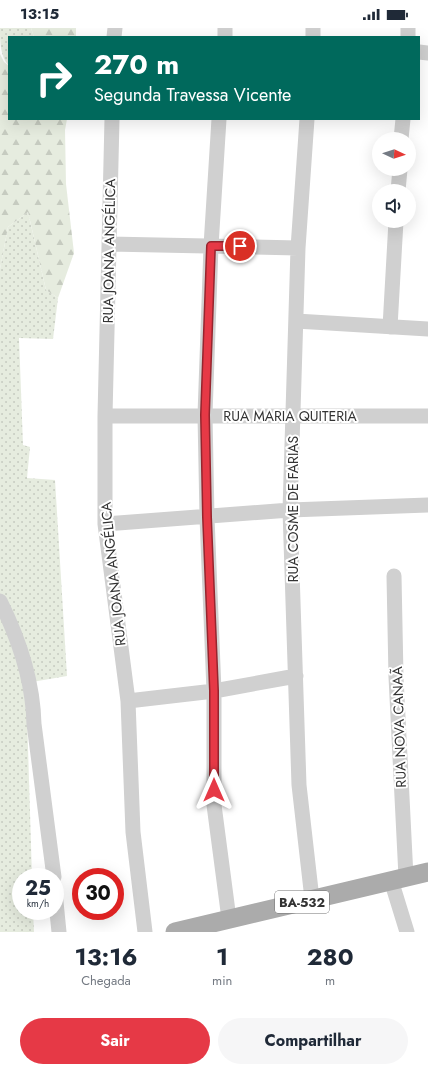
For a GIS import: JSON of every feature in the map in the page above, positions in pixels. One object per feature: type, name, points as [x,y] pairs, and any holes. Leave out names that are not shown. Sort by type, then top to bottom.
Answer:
[{"type":"main road","name":"BA-532","points":[[175,932],[428,872]]},
{"type":"street","name":"RUA JOANA ANGÉLICA","points":[[112,120],[104,416],[105,524],[128,701],[133,832],[145,932]]},
{"type":"street","points":[[219,120],[211,246],[205,415],[207,517],[214,691],[214,805],[229,919]]},
{"type":"street","name":"RUA COSME DE FARIAS","points":[[307,120],[298,248],[290,510],[299,785],[312,899]]},
{"type":"street","points":[[402,132],[403,120]]},
{"type":"street","points":[[390,327],[396,228]]},
{"type":"street","points":[[109,244],[298,248]]},
{"type":"street","points":[[296,321],[428,328]]},
{"type":"street","name":"RUA MARIA QUITERIA","points":[[104,416],[428,416]]},
{"type":"street","points":[[105,524],[290,510],[428,505]]},
{"type":"street","name":"RUA NOVA CANAÃ","points":[[394,576],[398,879],[407,932]]},
{"type":"street","points":[[0,600],[23,658],[29,679],[53,868]]},
{"type":"street","points":[[128,701],[214,691],[296,676]]},
{"type":"street","points":[[58,920],[59,932]]},
{"type":"green space","points":[[0,28],[31,28],[34,36],[8,36],[8,65],[2,53],[0,44]]},
{"type":"green space","points":[[31,28],[76,28],[76,36],[34,36]]},
{"type":"green space","points":[[0,54],[4,62],[8,65],[8,120],[67,120],[65,130],[66,184],[74,253],[58,298],[46,290],[28,212],[8,227],[0,269]]},
{"type":"green space","points":[[28,212],[46,290],[58,298],[53,339],[19,338],[23,445],[30,447],[27,478],[55,480],[67,676],[26,683],[32,868],[12,868],[12,920],[33,920],[34,932],[0,932],[0,269],[8,227]]},
{"type":"route","points":[[214,790],[214,691],[207,517],[205,415],[211,246],[240,246]]}]
